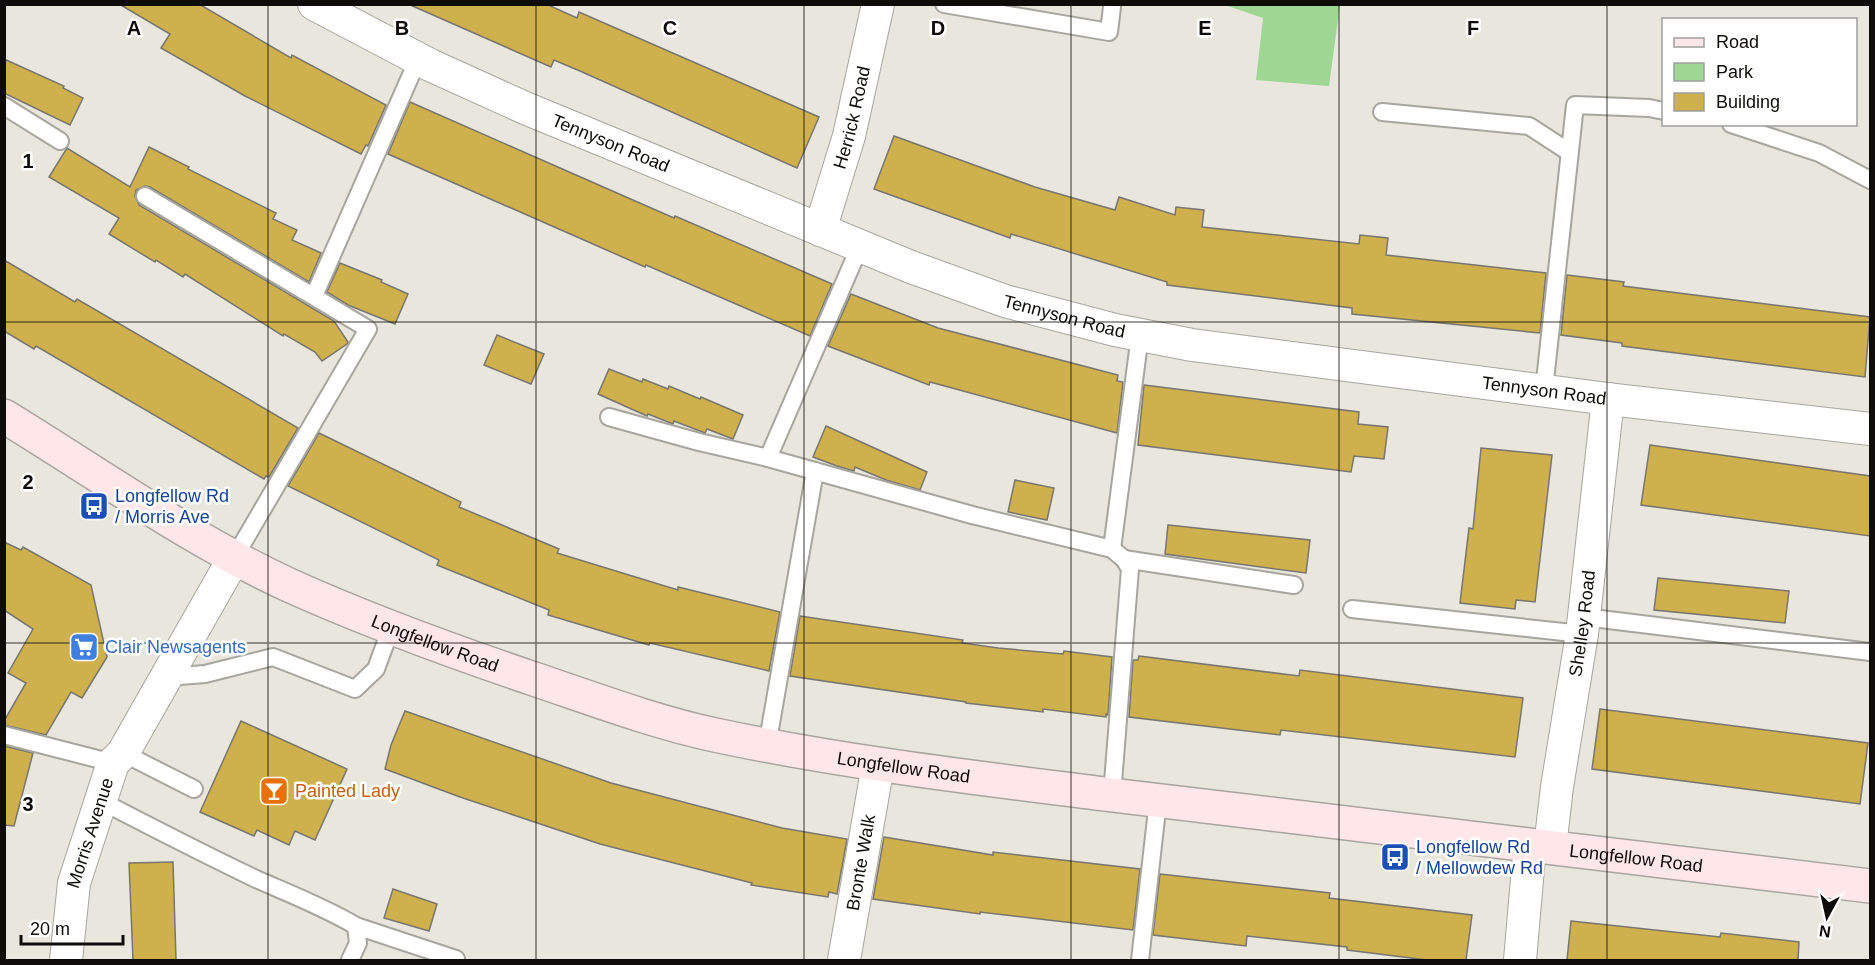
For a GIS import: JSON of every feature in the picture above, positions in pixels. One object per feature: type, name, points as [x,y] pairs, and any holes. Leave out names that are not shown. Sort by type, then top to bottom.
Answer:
[{"type":"street","name":"Tennyson Road","points":[[314,4],[418,58],[525,108],[820,230],[911,267],[1005,300],[1115,330],[1192,345],[1608,399],[1870,423]]},
{"type":"street","name":"Herrick Road","points":[[820,230],[849,136],[877,5]]},
{"type":"street","name":"Shelley Road","points":[[1520,960],[1540,846],[1557,787],[1583,626],[1608,399]]},
{"type":"street","name":"Longfellow Road","points":[[4,416],[167,520],[234,558],[293,587],[390,628],[626,711],[709,734],[878,765],[1011,783],[1870,886]]},
{"type":"street","name":"Morris Avenue","points":[[66,960],[74,883],[118,758],[234,558]]},
{"type":"street","name":"Bronte Walk","points":[[844,960],[878,765]]},
{"type":"lane","points":[[944,4],[1109,32],[1112,7]]},
{"type":"lane","points":[[314,296],[418,58]]},
{"type":"lane","points":[[1544,390],[1575,105],[1662,111]]},
{"type":"lane","points":[[4,106],[60,141]]},
{"type":"lane","points":[[1382,112],[1529,126],[1569,152]]},
{"type":"lane","points":[[1737,126],[1819,153],[1870,180]]},
{"type":"lane","points":[[146,196],[368,328],[234,558]]},
{"type":"lane","points":[[768,458],[860,246]]},
{"type":"lane","points":[[1112,795],[1130,569],[1118,554],[1140,335]]},
{"type":"lane","points":[[609,417],[1118,554],[1294,585]]},
{"type":"lane","points":[[767,746],[815,471]]},
{"type":"lane","points":[[1352,609],[1870,651]]},
{"type":"lane","points":[[167,677],[205,674],[273,657],[355,689],[376,669],[390,628]]},
{"type":"lane","points":[[4,735],[118,758],[194,789]]},
{"type":"lane","points":[[101,801],[191,848],[334,913],[356,926],[456,959]]},
{"type":"lane","points":[[1140,960],[1158,801]]},
{"type":"lane","points":[[350,960],[358,943],[356,926]]},
{"type":"green space","points":[[1225,5],[1340,5],[1329,86],[1256,80],[1263,18]]},
{"type":"building","points":[[119,4],[199,4],[291,58],[292,55],[386,105],[368,146],[366,145],[361,154],[245,96],[161,48],[170,34]]},
{"type":"building","points":[[408,4],[546,4],[577,18],[579,12],[819,117],[797,168],[554,60],[551,67]]},
{"type":"building","points":[[4,59],[64,86],[63,88],[83,98],[70,125],[4,93]]},
{"type":"building","points":[[410,102],[674,218],[675,216],[832,284],[810,336],[646,265],[645,267],[388,154]]},
{"type":"building","points":[[894,136],[1035,187],[1115,210],[1119,197],[1175,215],[1176,207],[1204,210],[1202,227],[1359,244],[1360,235],[1388,238],[1386,255],[1546,273],[1540,333],[1352,314],[1352,308],[1167,285],[1167,282],[1011,234],[1010,238],[874,189]]},
{"type":"building","points":[[149,147],[276,213],[273,219],[297,230],[292,240],[321,253],[309,282],[150,187],[145,186],[136,190],[135,196],[139,205],[334,321],[348,342],[347,344],[322,361],[315,352],[284,334],[283,336],[185,274],[183,277],[109,234],[119,218],[49,177],[67,148],[130,187]]},
{"type":"building","points":[[4,260],[75,302],[77,299],[298,428],[269,477],[266,476],[264,479],[36,346],[34,349],[4,331]]},
{"type":"building","points":[[340,263],[382,280],[381,282],[408,294],[395,324],[348,305],[327,292]]},
{"type":"building","points":[[1567,275],[1624,282],[1623,286],[1870,317],[1865,377],[1622,346],[1622,343],[1561,335]]},
{"type":"building","points":[[851,294],[938,328],[1118,375],[1117,381],[1123,382],[1117,433],[930,382],[929,385],[828,346]]},
{"type":"building","points":[[497,335],[544,354],[531,384],[484,365]]},
{"type":"building","points":[[609,369],[642,382],[643,379],[668,389],[669,386],[743,415],[733,439],[707,429],[705,433],[674,421],[673,424],[648,414],[647,416],[598,394]]},
{"type":"building","points":[[1144,385],[1359,412],[1358,424],[1388,427],[1384,459],[1354,456],[1351,472],[1138,445]]},
{"type":"building","points":[[826,426],[927,472],[920,490],[886,480],[855,467],[854,471],[813,457]]},
{"type":"building","points":[[319,433],[461,502],[459,507],[559,549],[557,553],[678,590],[678,587],[780,612],[769,671],[650,643],[649,645],[548,615],[549,610],[437,565],[439,560],[288,486]]},
{"type":"building","points":[[1650,445],[1870,476],[1870,536],[1641,505]]},
{"type":"building","points":[[1481,448],[1552,455],[1535,602],[1516,600],[1515,609],[1460,603],[1469,528],[1473,529]]},
{"type":"building","points":[[1015,480],[1054,488],[1047,520],[1008,512]]},
{"type":"building","points":[[1168,525],[1310,540],[1306,573],[1165,554]]},
{"type":"building","points":[[4,542],[21,550],[23,547],[91,585],[107,657],[82,698],[71,692],[46,735],[4,725],[4,721],[26,683],[8,673],[33,629],[4,610]]},
{"type":"building","points":[[1658,578],[1789,591],[1785,623],[1654,610]]},
{"type":"building","points":[[800,616],[963,640],[962,643],[998,648],[1063,654],[1064,651],[1112,657],[1108,715],[1106,714],[1106,717],[1043,709],[1043,712],[966,703],[790,676]]},
{"type":"building","points":[[1139,656],[1299,676],[1300,670],[1523,698],[1515,757],[1281,730],[1280,735],[1129,717],[1133,660],[1138,660]]},
{"type":"building","points":[[1600,709],[1868,743],[1860,804],[1592,769]]},
{"type":"building","points":[[405,711],[611,783],[782,828],[847,839],[837,894],[829,892],[828,897],[751,885],[752,883],[600,844],[385,769],[391,745]]},
{"type":"building","name":"Painted Lady","points":[[241,721],[347,769],[315,840],[295,831],[289,845],[257,830],[254,836],[200,812]]},
{"type":"building","points":[[4,746],[33,753],[14,826],[4,825]]},
{"type":"building","points":[[884,837],[993,855],[993,852],[1140,869],[1133,930],[980,912],[980,914],[873,899]]},
{"type":"building","points":[[173,862],[176,960],[133,960],[129,863]]},
{"type":"building","points":[[1160,874],[1330,893],[1329,898],[1472,915],[1466,960],[1427,960],[1347,950],[1347,947],[1247,936],[1246,946],[1153,935]]},
{"type":"building","points":[[393,889],[437,904],[429,931],[384,918]]},
{"type":"building","points":[[1571,921],[1720,937],[1721,933],[1799,942],[1798,960],[1567,960]]},
{"type":"place","name":"Longfellow Rd / Morris Ave","points":[[94,506]]},
{"type":"place","name":"Clair Newsagents","points":[[84,647]]},
{"type":"place","name":"Painted Lady","points":[[274,791]]},
{"type":"place","name":"Longfellow Rd / Mellowdew Rd","points":[[1395,857]]}]
